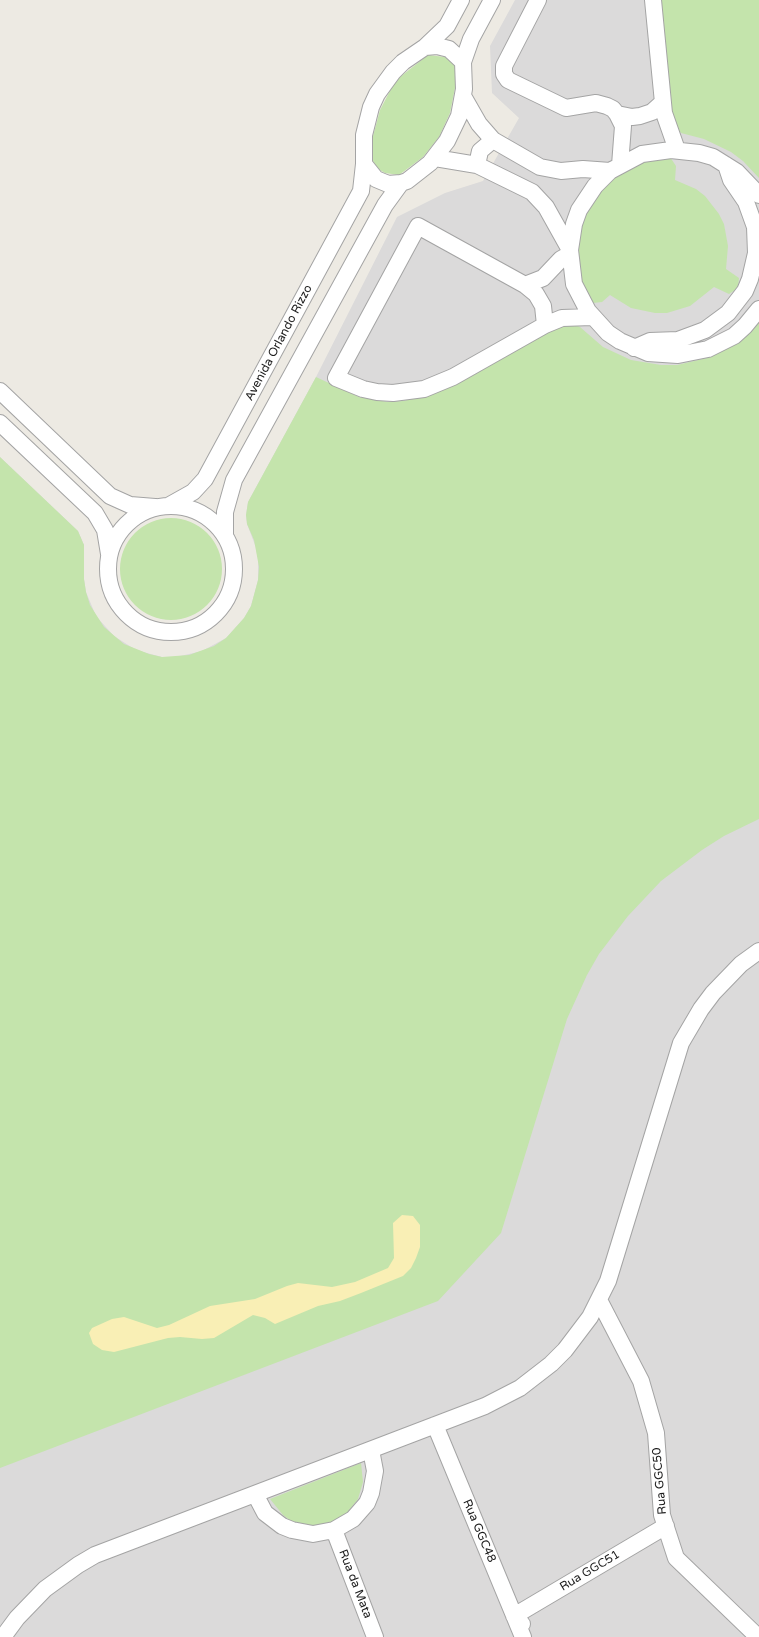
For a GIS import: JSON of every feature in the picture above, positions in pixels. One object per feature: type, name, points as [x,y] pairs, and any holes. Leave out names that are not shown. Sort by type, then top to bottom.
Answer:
[{"type":"street","points":[[461,0],[447,26],[425,47],[403,62],[393,72],[377,94],[371,107],[364,135],[364,164],[371,175],[381,182],[388,184],[401,183],[419,173],[435,158],[454,129],[463,96],[463,62],[471,39],[492,0]]},
{"type":"street","points":[[538,0],[504,66],[506,77],[508,80],[566,108],[596,103],[608,106],[617,114],[623,126],[615,168]]},
{"type":"street","points":[[653,0],[662,103],[666,122],[677,150]]},
{"type":"street","points":[[425,47],[437,46],[449,49],[463,62]]},
{"type":"street","points":[[463,96],[479,124],[493,140],[540,167],[551,169],[615,168]]},
{"type":"street","points":[[617,114],[632,117],[640,116],[652,112],[662,103]]},
{"type":"street","points":[[477,165],[480,150],[493,140]]},
{"type":"street","points":[[759,196],[748,181],[726,164],[699,153],[677,150],[656,151],[642,154],[615,168],[595,186],[579,210],[574,224],[570,252],[574,284],[580,298],[592,317],[608,333],[634,348],[648,353],[678,355],[708,349],[734,336],[745,326],[759,309]]},
{"type":"street","points":[[435,158],[477,165],[532,192],[551,216],[570,252]]},
{"type":"street","points":[[512,181],[521,172],[526,159]]},
{"type":"street","name":"Avenida Orlando Rizzo","points":[[162,506],[193,492],[206,479],[361,191],[364,164]]},
{"type":"street","points":[[634,348],[650,341],[678,340],[705,330],[728,313],[745,291],[750,279],[756,253],[755,227],[746,202],[731,180],[726,164]]},
{"type":"street","points":[[225,535],[226,512],[234,480],[385,205],[401,183]]},
{"type":"street","points":[[545,325],[543,306],[536,294],[525,285],[418,226],[336,378],[349,385],[377,392],[393,393],[424,389],[453,376],[545,325],[562,318],[592,317]]},
{"type":"street","points":[[525,285],[543,278],[570,252]]},
{"type":"street","points":[[0,391],[110,496],[130,504],[180,506],[201,513],[214,522],[225,535],[233,556],[234,566],[232,583],[226,600],[211,619],[188,630],[176,632],[152,630],[130,618],[122,609],[110,588],[108,576],[109,554],[105,530],[94,513],[0,423]]},
{"type":"street","points":[[109,554],[113,542],[126,524],[135,516],[162,506]]},
{"type":"street","points":[[3,1637],[30,1603],[50,1585],[95,1555],[371,1450],[502,1398],[536,1377],[565,1350],[590,1317],[599,1300],[614,1262],[681,1043],[697,1014],[713,993],[741,964],[759,951]]},
{"type":"street","name":"Rua GGC50","points":[[599,1300],[641,1381],[656,1433],[662,1515],[676,1558],[758,1637]]},
{"type":"street","name":"Rua GGC48","points":[[435,1425],[523,1637]]},
{"type":"street","points":[[255,1494],[266,1513],[282,1526],[292,1530],[313,1534],[334,1530],[353,1520],[367,1503],[374,1482],[375,1471],[371,1450]]},
{"type":"street","name":"Rua GGC51","points":[[514,1616],[666,1526]]},
{"type":"street","name":"Rua da Mata","points":[[334,1530],[375,1637]]},
{"type":"street","points":[[514,1616],[533,1637]]},
{"type":"shaded area","points":[[515,0],[759,0],[759,1637],[0,1637],[0,457],[78,531],[84,545],[84,579],[86,592],[96,616],[114,636],[136,650],[162,657],[176,657],[202,651],[226,638],[244,618],[251,606],[258,580],[258,553],[247,524],[246,515],[248,502],[316,377],[397,217],[445,193],[483,181],[519,118],[492,93],[490,46]]},
{"type":"green space","points":[[661,0],[759,0],[759,178],[743,161],[731,152],[704,139],[681,133],[672,121]]},
{"type":"green space","points":[[428,55],[445,57],[455,65],[455,88],[450,113],[439,137],[423,157],[399,175],[385,173],[378,169],[373,161],[373,136],[380,110],[392,87],[400,77]]},
{"type":"green space","points":[[670,157],[676,166],[675,180],[696,189],[705,196],[719,214],[724,224],[728,246],[726,269],[739,278],[738,288],[729,294],[714,287],[690,306],[667,313],[655,313],[631,308],[610,295],[602,302],[593,303],[580,283],[576,247],[585,212],[607,181],[638,161]]},
{"type":"green space","points":[[759,319],[759,819],[724,836],[702,850],[661,881],[628,916],[599,954],[587,975],[567,1019],[501,1233],[438,1301],[0,1468],[0,457],[78,531],[84,545],[84,579],[86,592],[90,605],[104,627],[124,644],[149,654],[162,657],[189,655],[214,646],[226,638],[244,618],[251,606],[258,580],[259,567],[254,540],[247,524],[246,515],[248,502],[316,377],[359,397],[388,402],[403,401],[433,394],[561,325],[575,325],[580,327],[603,347],[631,360],[661,365],[677,365],[707,358],[721,351]]},
{"type":"green space","points":[[171,518],[191,522],[199,526],[207,533],[214,541],[218,549],[222,569],[218,589],[214,597],[207,605],[199,612],[191,616],[171,620],[151,616],[143,612],[135,605],[128,597],[124,589],[120,569],[124,549],[128,541],[135,533],[143,526],[151,522]]},
{"type":"green space","points":[[361,1463],[363,1482],[358,1499],[347,1513],[331,1523],[311,1526],[291,1521],[283,1515],[270,1499]]},
{"type":"sand","points":[[402,1215],[413,1216],[420,1225],[420,1247],[411,1268],[403,1276],[340,1301],[318,1306],[275,1324],[265,1318],[253,1315],[214,1338],[168,1338],[114,1352],[102,1350],[93,1344],[89,1333],[92,1328],[112,1319],[124,1317],[157,1328],[169,1325],[210,1306],[255,1299],[298,1283],[332,1287],[355,1282],[388,1268],[394,1258],[393,1223]]}]
